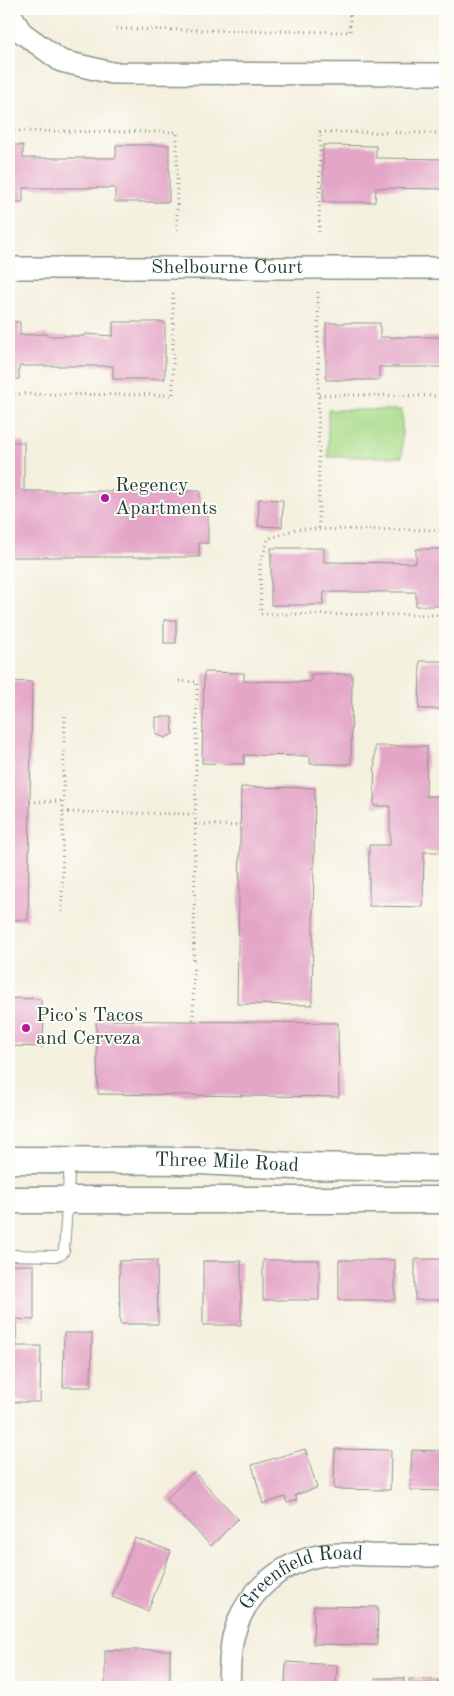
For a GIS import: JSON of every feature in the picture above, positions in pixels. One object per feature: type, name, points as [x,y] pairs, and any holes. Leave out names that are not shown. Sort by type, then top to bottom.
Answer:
[{"type":"street","points":[[9,11],[21,32],[61,61],[112,72],[445,74]]},
{"type":"street","name":"Shelbourne Court","points":[[9,268],[445,268]]},
{"type":"street","name":"Three Mile Road","points":[[9,1160],[200,1161],[294,1166],[445,1168]]},
{"type":"street","name":"Three Mile Road","points":[[9,1200],[445,1200]]},
{"type":"street","name":"Greenfield Road","points":[[229,1687],[230,1652],[234,1633],[246,1607],[263,1584],[278,1572],[295,1563],[322,1555],[445,1556]]},
{"type":"lane","points":[[9,1256],[57,1256],[62,1254],[64,1250],[70,1161]]},
{"type":"path","points":[[116,29],[350,32],[350,9]]},
{"type":"path","points":[[9,131],[177,132],[177,232]]},
{"type":"path","points":[[319,232],[320,132],[445,133]]},
{"type":"path","points":[[9,394],[172,395],[173,291]]},
{"type":"path","points":[[318,292],[319,530]]},
{"type":"path","points":[[318,395],[445,396]]},
{"type":"path","points":[[445,530],[296,530],[268,539],[260,565],[261,614],[445,615]]},
{"type":"path","points":[[179,681],[197,682],[193,1021]]},
{"type":"path","points":[[62,912],[62,801],[65,715]]},
{"type":"path","points":[[30,802],[62,801]]},
{"type":"path","points":[[62,812],[195,814]]},
{"type":"path","points":[[195,824],[240,826]]},
{"type":"green space","points":[[328,410],[402,410],[402,457],[328,457]]},
{"type":"building","points":[[9,145],[23,145],[23,158],[116,158],[116,145],[169,145],[169,202],[115,202],[115,188],[23,188],[23,202],[9,202]]},
{"type":"building","points":[[323,145],[376,146],[376,158],[445,159],[445,189],[376,188],[375,202],[323,202]]},
{"type":"building","points":[[9,322],[20,322],[20,335],[85,336],[85,334],[113,336],[113,322],[165,322],[165,379],[113,379],[113,366],[19,366],[19,379],[9,379]]},
{"type":"building","points":[[326,323],[380,323],[380,337],[445,337],[445,367],[379,367],[379,380],[326,380]]},
{"type":"building","name":"Regency Apartments","points":[[9,442],[24,442],[24,491],[200,491],[200,506],[208,506],[208,543],[199,543],[199,557],[9,557]]},
{"type":"building","points":[[259,499],[283,500],[282,527],[258,526]]},
{"type":"building","points":[[271,548],[324,548],[324,562],[416,563],[416,549],[445,549],[445,606],[416,606],[416,592],[324,592],[323,605],[271,605]]},
{"type":"building","points":[[164,620],[176,620],[176,643],[164,643]]},
{"type":"building","points":[[420,661],[445,661],[445,709],[419,709]]},
{"type":"building","points":[[204,672],[244,673],[244,681],[311,682],[311,674],[352,674],[351,764],[310,764],[310,756],[244,755],[244,764],[202,763]]},
{"type":"building","points":[[9,681],[32,682],[28,920],[9,920]]},
{"type":"building","points":[[156,717],[172,717],[173,734],[165,738],[156,734]]},
{"type":"building","points":[[375,746],[427,746],[426,796],[445,796],[445,852],[424,852],[423,907],[369,906],[369,845],[390,845],[390,806],[374,806]]},
{"type":"building","points":[[241,787],[315,788],[312,1005],[237,1004]]},
{"type":"building","name":"Pico's Tacos and Cerveza","points":[[9,998],[41,999],[41,1009],[44,1010],[43,1047],[9,1046]]},
{"type":"building","points":[[96,1020],[338,1023],[339,1097],[98,1094]]},
{"type":"building","points":[[415,1259],[445,1259],[445,1300],[415,1300]]},
{"type":"building","points":[[157,1260],[158,1324],[120,1324],[119,1261]]},
{"type":"building","points":[[263,1260],[319,1260],[319,1300],[263,1300]]},
{"type":"building","points":[[339,1260],[395,1260],[395,1300],[339,1300]]},
{"type":"building","points":[[203,1261],[241,1261],[241,1325],[203,1325]]},
{"type":"building","points":[[9,1265],[34,1265],[34,1320],[16,1319],[16,1346],[41,1346],[40,1402],[9,1402]]},
{"type":"building","points":[[64,1333],[92,1333],[91,1387],[63,1387]]},
{"type":"building","points":[[305,1449],[317,1488],[295,1495],[297,1500],[287,1503],[285,1497],[263,1504],[252,1465]]},
{"type":"building","points":[[335,1449],[391,1450],[390,1490],[334,1489]]},
{"type":"building","points":[[412,1450],[445,1451],[445,1491],[410,1490]]},
{"type":"building","points":[[194,1472],[238,1519],[211,1546],[166,1499]]},
{"type":"building","points":[[135,1538],[171,1551],[148,1611],[112,1597]]},
{"type":"building","points":[[314,1606],[378,1607],[377,1645],[313,1644]]},
{"type":"building","points":[[105,1650],[170,1650],[170,1687],[105,1687]]},
{"type":"building","points":[[286,1662],[337,1665],[336,1687],[285,1687]]},
{"type":"building","points":[[375,1678],[404,1678],[403,1687],[375,1687]]},
{"type":"building","points":[[409,1679],[438,1680],[438,1687],[409,1687]]},
{"type":"place","name":"Regency Apartments","points":[[105,498]]},
{"type":"place","name":"Pico's Tacos and Cerveza","points":[[26,1028]]}]
